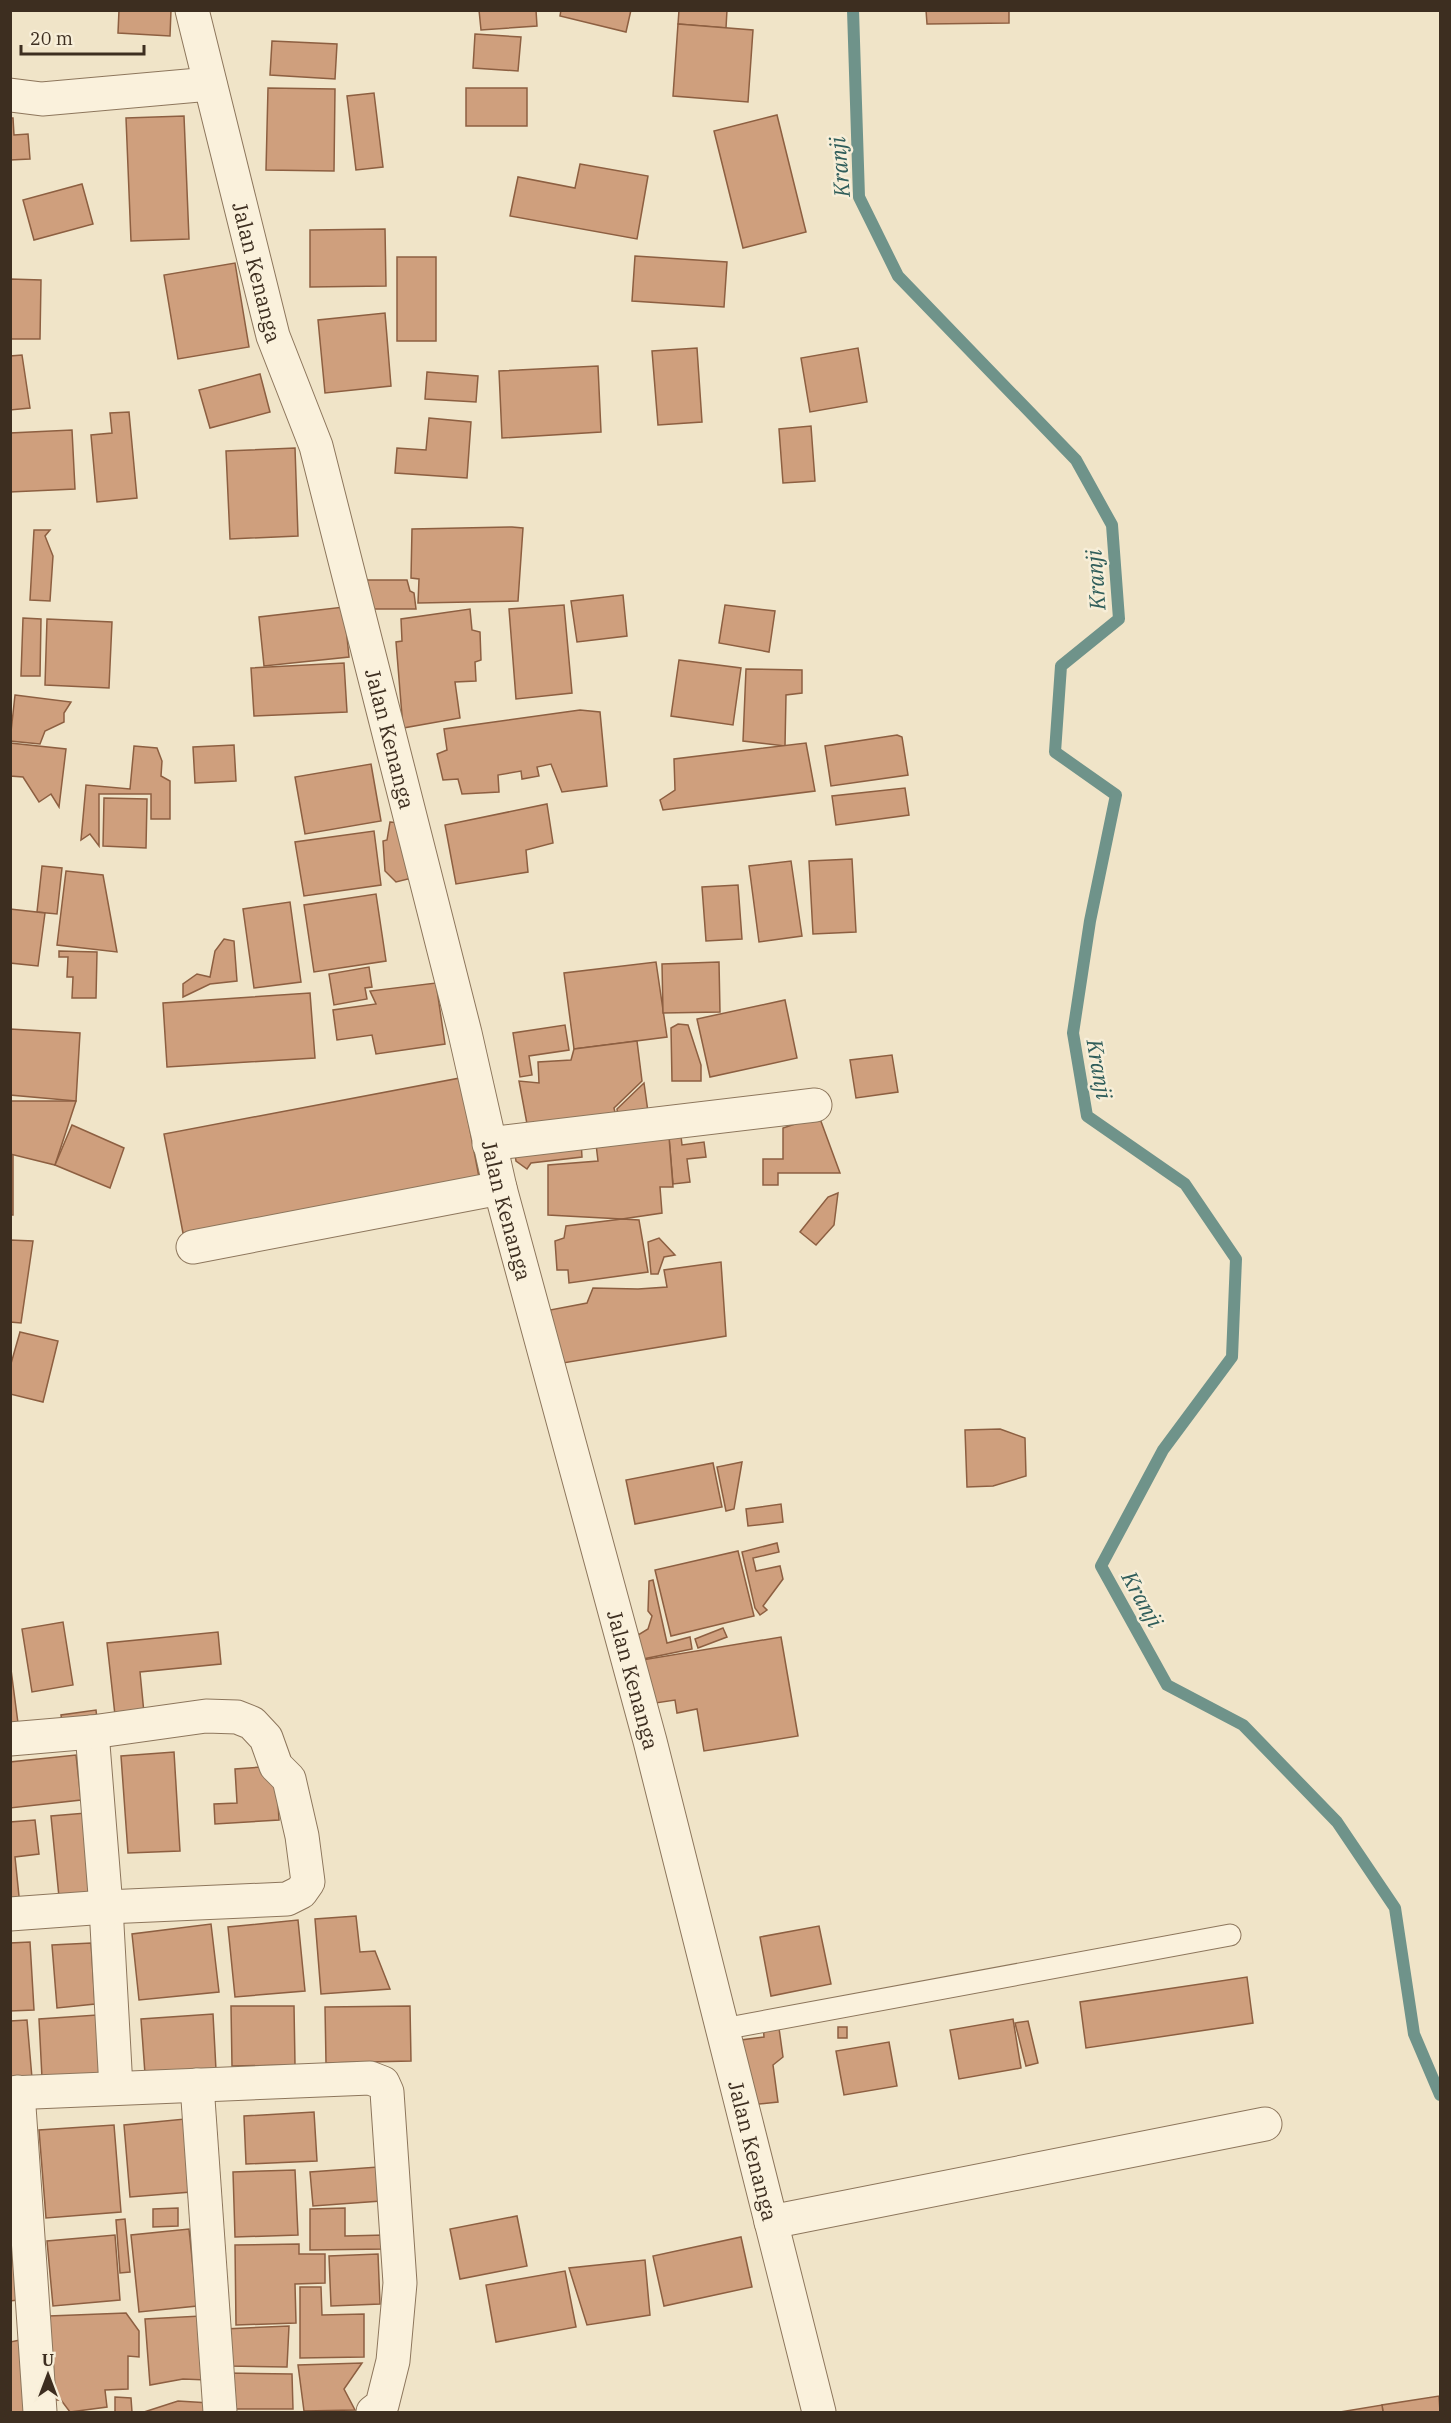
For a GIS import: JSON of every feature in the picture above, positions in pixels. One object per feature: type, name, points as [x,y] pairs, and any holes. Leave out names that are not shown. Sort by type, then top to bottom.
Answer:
[{"type":"street","name":"Jalan Kenanga","points":[[192,10],[273,336],[316,446],[465,1033],[500,1188],[647,1730],[819,2412]]},
{"type":"street","points":[[10,95],[42,99],[210,84]]},
{"type":"street","points":[[489,1144],[815,1105]]},
{"type":"street","points":[[193,1247],[500,1188]]},
{"type":"street","points":[[10,1739],[92,1732],[206,1716],[237,1717],[252,1723],[266,1738],[276,1766],[289,1779],[302,1836],[308,1882],[301,1892],[287,1899],[10,1914]]},
{"type":"street","points":[[92,1732],[106,1907],[116,2088]]},
{"type":"street","points":[[40,2412],[14,2093],[370,2078],[383,2083],[387,2092],[400,2283],[393,2361],[382,2405],[374,2412]]},
{"type":"street","points":[[197,2085],[220,2412]]},
{"type":"street","points":[[771,2222],[1265,2124]]},
{"type":"lane","points":[[723,2029],[1230,1935]]},
{"type":"building","points":[[119,10],[171,10],[170,36],[118,33]]},
{"type":"building","points":[[479,10],[536,10],[537,26],[481,30]]},
{"type":"building","points":[[561,10],[631,10],[626,32],[560,16]]},
{"type":"building","points":[[679,10],[727,10],[726,28],[678,24]]},
{"type":"building","points":[[926,10],[1009,10],[1009,23],[927,24]]},
{"type":"building","points":[[678,24],[753,30],[748,102],[673,96]]},
{"type":"building","points":[[475,34],[521,37],[518,71],[473,68]]},
{"type":"building","points":[[272,41],[337,44],[335,79],[270,75]]},
{"type":"building","points":[[268,88],[335,89],[334,171],[266,170]]},
{"type":"building","points":[[466,88],[527,88],[527,126],[466,126]]},
{"type":"building","points":[[374,93],[383,167],[356,170],[347,96]]},
{"type":"building","points":[[777,115],[806,232],[743,248],[714,131]]},
{"type":"building","points":[[184,116],[189,239],[131,241],[126,118]]},
{"type":"building","points":[[10,118],[13,118],[14,135],[28,134],[30,159],[10,160]]},
{"type":"building","points":[[580,164],[648,176],[637,239],[510,216],[518,177],[575,188]]},
{"type":"building","points":[[82,184],[93,224],[34,240],[23,200]]},
{"type":"building","points":[[385,229],[386,286],[310,287],[310,230]]},
{"type":"building","points":[[635,256],[727,262],[724,307],[632,301]]},
{"type":"building","points":[[397,257],[436,257],[436,341],[397,341]]},
{"type":"building","points":[[235,263],[249,347],[178,359],[164,275]]},
{"type":"building","points":[[10,279],[41,280],[40,339],[10,339]]},
{"type":"building","points":[[385,313],[391,386],[325,393],[318,320]]},
{"type":"building","points":[[697,348],[702,422],[658,425],[652,351]]},
{"type":"building","points":[[858,348],[867,402],[810,412],[801,358]]},
{"type":"building","points":[[22,355],[30,408],[10,410],[10,356]]},
{"type":"building","points":[[598,366],[601,432],[502,438],[499,371]]},
{"type":"building","points":[[427,372],[478,376],[476,402],[425,399]]},
{"type":"building","points":[[260,374],[270,412],[210,428],[199,390]]},
{"type":"building","points":[[129,412],[137,498],[97,502],[91,435],[112,433],[110,413]]},
{"type":"building","points":[[429,418],[471,422],[467,478],[395,473],[397,448],[426,450]]},
{"type":"building","points":[[811,426],[815,481],[783,483],[779,429]]},
{"type":"building","points":[[72,430],[75,489],[10,492],[10,433]]},
{"type":"building","points":[[295,448],[298,536],[230,539],[226,451]]},
{"type":"building","points":[[523,528],[518,601],[418,603],[419,579],[411,578],[412,529]]},
{"type":"building","points":[[34,530],[50,530],[45,536],[53,556],[50,601],[30,600]]},
{"type":"building","points":[[363,580],[407,580],[410,591],[414,593],[416,609],[372,609]]},
{"type":"building","points":[[623,595],[627,636],[577,642],[571,601]]},
{"type":"building","points":[[564,605],[572,693],[516,699],[509,609]]},
{"type":"building","points":[[725,605],[775,611],[769,652],[719,643]]},
{"type":"building","points":[[344,607],[349,657],[264,666],[259,617]]},
{"type":"building","points":[[470,609],[472,630],[480,632],[481,660],[475,662],[476,681],[455,682],[460,718],[403,728],[396,642],[402,641],[401,619]]},
{"type":"building","points":[[23,618],[41,619],[40,676],[21,676]]},
{"type":"building","points":[[47,619],[112,622],[109,688],[45,685]]},
{"type":"building","points":[[679,660],[741,668],[733,725],[671,716]]},
{"type":"building","points":[[344,663],[347,712],[254,716],[251,668]]},
{"type":"building","points":[[746,669],[802,670],[802,693],[786,695],[785,746],[743,741]]},
{"type":"building","points":[[15,695],[71,702],[64,713],[64,722],[45,731],[40,744],[10,741]]},
{"type":"building","points":[[580,710],[600,712],[607,786],[562,792],[551,764],[537,767],[539,776],[522,779],[521,771],[498,775],[499,792],[462,794],[458,779],[443,780],[437,754],[447,750],[444,729]]},
{"type":"building","points":[[897,735],[902,737],[908,775],[831,786],[825,746]]},
{"type":"building","points":[[10,743],[66,749],[59,807],[51,794],[39,802],[23,777],[10,776]]},
{"type":"building","points":[[806,743],[815,791],[663,810],[660,800],[675,790],[674,759]]},
{"type":"building","points":[[234,745],[236,781],[195,783],[193,747]]},
{"type":"building","points":[[134,746],[157,748],[162,761],[161,776],[170,781],[170,819],[151,819],[151,794],[99,794],[99,846],[90,834],[81,840],[86,785],[130,789]]},
{"type":"building","points":[[371,764],[381,821],[305,834],[295,777]]},
{"type":"building","points":[[905,788],[909,815],[836,825],[832,796]]},
{"type":"building","points":[[104,798],[147,799],[146,848],[103,846]]},
{"type":"building","points":[[547,804],[553,843],[526,850],[528,872],[456,884],[445,825]]},
{"type":"building","points":[[390,822],[399,823],[412,878],[396,882],[385,871],[383,841],[387,840]]},
{"type":"building","points":[[374,831],[381,885],[304,896],[295,842]]},
{"type":"building","points":[[852,859],[856,932],[813,934],[809,861]]},
{"type":"building","points":[[791,861],[802,936],[759,942],[749,866]]},
{"type":"building","points":[[42,866],[62,868],[57,914],[37,912]]},
{"type":"building","points":[[66,871],[103,875],[117,952],[57,945]]},
{"type":"building","points":[[738,885],[742,939],[706,941],[702,887]]},
{"type":"building","points":[[376,894],[386,961],[314,972],[304,905]]},
{"type":"building","points":[[290,902],[301,982],[254,988],[243,909]]},
{"type":"building","points":[[10,909],[45,913],[38,966],[10,963]]},
{"type":"building","points":[[224,939],[234,941],[237,981],[210,984],[183,997],[183,984],[197,974],[210,977],[215,951]]},
{"type":"building","points":[[59,951],[97,952],[96,998],[72,998],[73,977],[67,977],[68,957],[59,957]]},
{"type":"building","points":[[656,962],[667,1037],[574,1049],[564,973]]},
{"type":"building","points":[[719,962],[720,1012],[663,1013],[662,964]]},
{"type":"building","points":[[369,967],[372,987],[365,988],[367,999],[334,1005],[329,974]]},
{"type":"building","points":[[436,983],[445,1044],[376,1054],[372,1035],[337,1040],[333,1010],[376,1004],[370,991]]},
{"type":"building","points":[[310,993],[315,1058],[167,1067],[163,1003]]},
{"type":"building","points":[[785,1000],[797,1058],[710,1077],[697,1019]]},
{"type":"building","points":[[678,1024],[688,1025],[701,1065],[701,1081],[672,1081],[671,1028]]},
{"type":"building","points":[[565,1025],[569,1050],[529,1056],[532,1075],[520,1077],[513,1033]]},
{"type":"building","points":[[10,1029],[80,1033],[76,1101],[10,1095]]},
{"type":"building","points":[[637,1041],[642,1081],[614,1108],[617,1121],[527,1124],[519,1081],[539,1083],[538,1062],[571,1060],[574,1049]]},
{"type":"building","points":[[892,1055],[898,1092],[856,1098],[850,1060]]},
{"type":"building","points":[[460,1078],[479,1177],[183,1233],[164,1134]]},
{"type":"building","points":[[644,1083],[648,1112],[618,1117],[617,1109]]},
{"type":"building","points":[[10,1101],[76,1101],[55,1165],[10,1154]]},
{"type":"building","points":[[819,1116],[840,1173],[778,1173],[778,1185],[763,1185],[763,1159],[783,1159],[783,1128]]},
{"type":"building","points":[[72,1125],[124,1148],[110,1188],[55,1165]]},
{"type":"building","points":[[681,1136],[682,1145],[704,1142],[706,1157],[687,1159],[690,1182],[673,1184],[669,1137]]},
{"type":"building","points":[[669,1137],[673,1187],[660,1187],[662,1213],[622,1219],[548,1215],[548,1165],[598,1161],[596,1144]]},
{"type":"building","points":[[581,1141],[582,1157],[531,1163],[527,1169],[516,1161],[514,1148]]},
{"type":"building","points":[[10,1154],[13,1155],[13,1215],[10,1215]]},
{"type":"building","points":[[838,1193],[834,1225],[816,1245],[800,1232],[828,1197]]},
{"type":"building","points":[[622,1219],[639,1220],[648,1272],[569,1283],[568,1270],[557,1270],[555,1241],[564,1238],[566,1226]]},
{"type":"building","points":[[659,1238],[675,1255],[664,1257],[658,1274],[651,1274],[648,1242]]},
{"type":"building","points":[[10,1240],[33,1241],[21,1323],[10,1322]]},
{"type":"building","points":[[721,1262],[726,1336],[563,1363],[550,1310],[587,1303],[593,1288],[667,1287],[664,1270]]},
{"type":"building","points":[[20,1332],[58,1341],[43,1402],[10,1394],[10,1367]]},
{"type":"building","points":[[1000,1429],[1025,1438],[1026,1476],[993,1486],[967,1487],[965,1430]]},
{"type":"building","points":[[742,1462],[734,1509],[726,1511],[717,1467]]},
{"type":"building","points":[[713,1463],[722,1507],[635,1524],[626,1480]]},
{"type":"building","points":[[781,1504],[783,1522],[748,1526],[746,1509]]},
{"type":"building","points":[[777,1543],[779,1552],[753,1558],[756,1571],[780,1566],[783,1579],[763,1606],[767,1610],[760,1615],[755,1608],[742,1552]]},
{"type":"building","points":[[738,1551],[754,1616],[671,1636],[655,1570]]},
{"type":"building","points":[[653,1580],[667,1643],[690,1637],[692,1649],[638,1660],[633,1638],[648,1629],[652,1616],[648,1611],[649,1581]]},
{"type":"building","points":[[63,1622],[73,1685],[32,1692],[22,1629]]},
{"type":"building","points":[[723,1628],[727,1637],[698,1648],[695,1639]]},
{"type":"building","points":[[218,1632],[221,1664],[140,1672],[144,1713],[115,1715],[107,1643]]},
{"type":"building","points":[[781,1637],[798,1736],[704,1751],[697,1709],[677,1713],[675,1700],[649,1704],[642,1660]]},
{"type":"building","points":[[10,1662],[18,1723],[10,1724]]},
{"type":"building","points":[[96,1710],[98,1727],[63,1730],[61,1715]]},
{"type":"building","points":[[174,1752],[180,1851],[128,1853],[121,1756]]},
{"type":"building","points":[[76,1755],[81,1800],[10,1808],[10,1762]]},
{"type":"building","points":[[276,1766],[279,1820],[215,1824],[214,1804],[237,1803],[235,1769]]},
{"type":"building","points":[[86,1813],[93,1895],[59,1897],[51,1816]]},
{"type":"building","points":[[35,1820],[39,1854],[15,1857],[20,1906],[10,1906],[10,1822]]},
{"type":"building","points":[[356,1916],[360,1952],[375,1951],[390,1989],[321,1994],[315,1919]]},
{"type":"building","points":[[298,1920],[305,1991],[235,1997],[228,1927]]},
{"type":"building","points":[[211,1924],[219,1992],[139,2000],[132,1934]]},
{"type":"building","points":[[819,1926],[831,1984],[771,1996],[760,1937]]},
{"type":"building","points":[[30,1942],[34,2010],[10,2011],[10,1943]]},
{"type":"building","points":[[91,1943],[95,2004],[57,2008],[52,1945]]},
{"type":"building","points":[[1247,1977],[1253,2023],[1086,2048],[1080,2002]]},
{"type":"building","points":[[231,2006],[294,2006],[295,2065],[232,2066]]},
{"type":"building","points":[[410,2006],[411,2061],[326,2063],[325,2007]]},
{"type":"building","points":[[213,2014],[216,2070],[145,2074],[141,2019]]},
{"type":"building","points":[[97,2015],[101,2075],[42,2078],[39,2019]]},
{"type":"building","points":[[1013,2019],[1021,2068],[959,2079],[950,2030]]},
{"type":"building","points":[[27,2020],[32,2078],[10,2079],[10,2021]]},
{"type":"building","points":[[778,2021],[783,2057],[773,2065],[778,2102],[750,2105],[741,2040],[764,2037],[763,2023]]},
{"type":"building","points":[[1028,2021],[1038,2063],[1026,2066],[1015,2023]]},
{"type":"building","points":[[838,2027],[847,2027],[847,2038],[838,2038]]},
{"type":"building","points":[[889,2042],[897,2086],[844,2095],[836,2051]]},
{"type":"building","points":[[314,2112],[317,2161],[246,2164],[244,2116]]},
{"type":"building","points":[[185,2119],[191,2192],[130,2197],[124,2125]]},
{"type":"building","points":[[114,2125],[121,2212],[46,2218],[39,2130]]},
{"type":"building","points":[[378,2167],[381,2201],[313,2206],[310,2172]]},
{"type":"building","points":[[295,2170],[298,2235],[235,2237],[233,2172]]},
{"type":"building","points":[[178,2208],[178,2226],[153,2227],[153,2209]]},
{"type":"building","points":[[345,2208],[345,2236],[385,2235],[386,2249],[310,2250],[310,2209]]},
{"type":"building","points":[[517,2216],[527,2266],[460,2279],[450,2229]]},
{"type":"building","points":[[125,2219],[130,2272],[120,2273],[116,2220]]},
{"type":"building","points":[[189,2229],[197,2306],[139,2312],[131,2235]]},
{"type":"building","points":[[115,2235],[120,2300],[53,2306],[47,2241]]},
{"type":"building","points":[[741,2237],[752,2287],[664,2306],[653,2256]]},
{"type":"building","points":[[10,2240],[18,2300],[10,2301]]},
{"type":"building","points":[[299,2244],[299,2254],[325,2254],[325,2283],[295,2284],[296,2323],[236,2325],[235,2245]]},
{"type":"building","points":[[378,2254],[380,2304],[331,2306],[329,2256]]},
{"type":"building","points":[[645,2260],[650,2315],[587,2325],[569,2268]]},
{"type":"building","points":[[565,2271],[576,2327],[496,2342],[486,2285]]},
{"type":"building","points":[[300,2287],[321,2287],[322,2315],[364,2314],[364,2357],[300,2358]]},
{"type":"building","points":[[126,2313],[139,2331],[139,2357],[128,2356],[128,2389],[105,2390],[107,2407],[70,2412],[61,2400],[51,2400],[49,2316]]},
{"type":"building","points":[[201,2316],[207,2380],[183,2379],[150,2385],[145,2319]]},
{"type":"building","points":[[289,2326],[287,2367],[228,2366],[224,2329]]},
{"type":"building","points":[[25,2339],[28,2412],[10,2412],[10,2342]]},
{"type":"building","points":[[362,2363],[344,2389],[355,2410],[304,2411],[298,2365]]},
{"type":"building","points":[[226,2373],[292,2374],[293,2409],[230,2409]]},
{"type":"building","points":[[1439,2396],[1440,2412],[1383,2412],[1382,2405]]},
{"type":"building","points":[[115,2397],[131,2398],[132,2412],[115,2412]]},
{"type":"building","points":[[178,2401],[210,2403],[210,2412],[144,2412]]},
{"type":"building","points":[[1382,2405],[1383,2412],[1340,2412]]},
{"type":"waterway","name":"Kranji","points":[[853,10],[859,197],[898,276],[1076,460],[1112,525],[1119,619],[1061,666],[1055,752],[1116,795],[1090,921],[1073,1033],[1087,1116],[1185,1184],[1236,1259],[1232,1357],[1163,1450],[1101,1566],[1167,1685],[1243,1725],[1337,1822],[1395,1908],[1414,2034],[1440,2095]]}]
